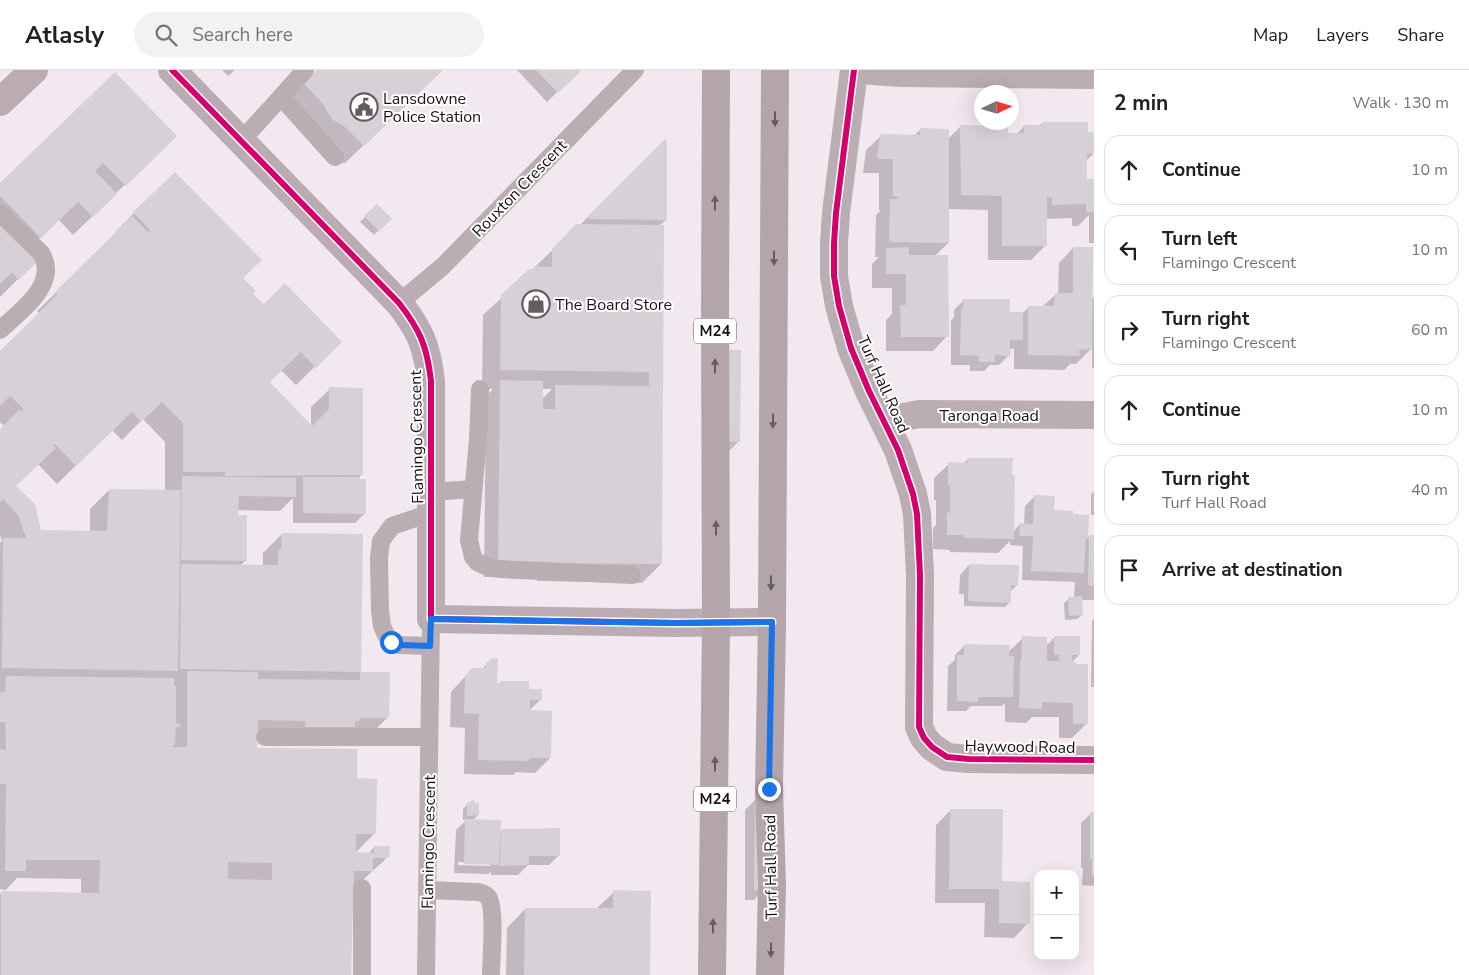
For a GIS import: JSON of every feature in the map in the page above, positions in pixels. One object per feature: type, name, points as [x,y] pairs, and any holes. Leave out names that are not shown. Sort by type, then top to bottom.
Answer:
[{"type":"main road","name":"Turf Hall Road","points":[[770,975],[772,885],[769,789],[772,622],[775,70]]},
{"type":"main road","name":"M24","points":[[712,975],[716,623],[714,308],[716,78]]},
{"type":"street","points":[[0,102],[34,70]]},
{"type":"street","name":"Flamingo Crescent","points":[[172,70],[398,303],[412,321],[423,340],[429,360],[430,381],[431,633]]},
{"type":"street","name":"Turf Hall Road","points":[[854,70],[836,213],[834,276],[839,306],[851,348],[869,391],[898,450],[913,494],[917,514],[920,566],[919,619]]},
{"type":"street","points":[[860,70],[901,73],[1094,75]]},
{"type":"street","name":"Taronga Road","points":[[884,421],[920,414],[1094,415]]},
{"type":"street","name":"Haywood Road","points":[[919,619],[918,722],[924,738],[932,747],[947,756],[957,758],[1094,760]]},
{"type":"street","points":[[431,633],[772,622]]},
{"type":"lane","points":[[241,141],[305,70]]},
{"type":"lane","name":"Rouxton Crescent","points":[[398,303],[442,266],[635,70]]},
{"type":"lane","points":[[281,97],[335,158]]},
{"type":"lane","points":[[0,213],[41,253],[47,269],[43,285],[36,295],[0,330]]},
{"type":"lane","points":[[480,389],[478,440],[469,540],[473,557],[482,565],[499,569],[632,574]]},
{"type":"lane","points":[[431,633],[400,645],[391,642],[387,637],[382,626],[380,611],[379,558],[381,541],[392,526],[431,502],[473,489]]},
{"type":"lane","name":"Flamingo Crescent","points":[[426,975],[431,633]]},
{"type":"lane","points":[[265,737],[429,736]]},
{"type":"lane","points":[[362,888],[362,975]]},
{"type":"lane","points":[[427,890],[486,894],[492,914],[491,975]]},
{"type":"building","name":"Lansdowne Police Station","points":[[317,70],[443,70],[364,146],[344,126],[333,120],[324,105],[303,83]]},
{"type":"building","points":[[536,70],[582,70],[558,93]]},
{"type":"building","points":[[115,72],[177,136],[126,186],[103,163],[95,171],[117,194],[93,217],[78,202],[41,238],[0,196],[0,183]]},
{"type":"building","points":[[1042,122],[1088,122],[1088,132],[1094,132],[1094,153],[1087,154],[1087,179],[1094,179],[1094,212],[1086,212],[1086,204],[1052,205],[1052,197],[1047,197],[1047,246],[1002,246],[1002,196],[961,195],[960,125],[974,125],[974,130],[1008,130],[1008,133],[1024,133],[1024,125],[1042,125]]},
{"type":"building","points":[[920,128],[949,129],[949,243],[889,242],[890,199],[897,199],[898,196],[893,196],[893,159],[877,159],[880,134],[920,135]]},
{"type":"building","points":[[665,139],[667,141],[667,220],[589,219],[587,217]]},
{"type":"building","points":[[175,172],[262,260],[243,278],[256,291],[253,294],[264,304],[285,283],[342,342],[316,368],[301,352],[270,382],[312,426],[329,409],[329,387],[363,388],[363,475],[225,476],[225,472],[183,472],[183,423],[162,402],[141,422],[132,412],[76,466],[55,444],[53,445],[56,448],[16,486],[35,504],[41,530],[107,531],[109,489],[181,490],[178,671],[2,668],[3,538],[26,538],[18,515],[3,499],[0,502],[0,429],[19,410],[21,412],[24,409],[10,396],[0,406],[0,351],[57,295],[55,292],[132,216],[148,232],[150,230],[133,212]]},
{"type":"building","points":[[377,204],[392,219],[379,231],[364,216]]},
{"type":"building","points":[[0,222],[38,261],[19,280],[12,272],[0,284]]},
{"type":"building","points":[[576,224],[664,225],[662,564],[498,563],[500,380],[543,381],[543,409],[555,409],[555,385],[649,386],[649,372],[500,370],[501,295],[529,269],[534,269],[534,266],[552,267],[552,249]]},
{"type":"building","points":[[909,247],[909,255],[948,255],[949,337],[901,337],[900,305],[906,305],[906,274],[886,274],[886,248]]},
{"type":"building","points":[[1073,247],[1093,247],[1092,349],[1079,350],[1080,356],[1028,355],[1028,306],[1054,306],[1055,293],[1073,293]]},
{"type":"building","points":[[963,299],[1010,299],[1010,312],[1023,312],[1023,340],[1010,340],[1010,356],[995,355],[995,362],[979,362],[979,356],[960,355]]},
{"type":"building","points":[[729,350],[741,350],[740,442],[728,442]]},
{"type":"building","points":[[967,458],[1013,458],[1012,475],[1015,475],[1014,539],[964,538],[964,535],[947,535],[947,512],[950,513],[948,462],[967,463]]},
{"type":"building","points":[[182,476],[296,478],[296,497],[239,496],[238,515],[247,515],[247,561],[181,560]]},
{"type":"building","points":[[303,477],[360,477],[360,479],[366,479],[366,514],[303,513]]},
{"type":"building","points":[[1034,495],[1055,496],[1054,510],[1073,511],[1073,514],[1089,515],[1084,573],[1031,571],[1033,536],[1019,536],[1020,523],[1033,524]]},
{"type":"building","points":[[282,533],[363,534],[361,672],[390,672],[389,718],[360,718],[359,721],[355,721],[355,727],[305,727],[305,721],[258,720],[257,748],[357,749],[357,778],[377,779],[376,834],[356,834],[356,852],[374,853],[374,846],[390,846],[389,858],[373,858],[373,871],[354,871],[351,975],[1,975],[1,891],[99,893],[100,860],[26,860],[26,871],[5,871],[6,784],[0,784],[0,749],[6,750],[5,722],[0,722],[0,692],[5,692],[6,676],[174,678],[174,686],[176,686],[176,723],[180,724],[180,727],[176,727],[175,745],[173,747],[187,747],[187,671],[258,672],[258,679],[360,680],[360,672],[180,669],[181,564],[278,565],[278,550],[281,549]],"holes":[[[228,862],[272,863],[272,880],[228,879]]]},
{"type":"building","points":[[1089,535],[1094,535],[1094,586],[1088,585]]},
{"type":"building","points":[[969,564],[1019,565],[1018,586],[1011,585],[1011,603],[968,601]]},
{"type":"building","points":[[1082,596],[1083,615],[1069,616],[1068,597]]},
{"type":"building","points":[[1022,636],[1047,637],[1047,661],[1059,661],[1059,655],[1054,655],[1054,636],[1080,636],[1080,655],[1072,655],[1072,662],[1088,664],[1088,724],[1073,724],[1073,703],[1042,702],[1042,709],[1019,708]]},
{"type":"building","points":[[964,644],[1010,645],[1009,656],[1014,656],[1013,697],[978,697],[978,702],[957,701],[957,655],[964,655]]},
{"type":"building","points":[[498,658],[497,683],[501,681],[529,681],[529,689],[542,689],[542,700],[530,700],[530,710],[552,711],[551,758],[529,758],[529,761],[478,760],[479,714],[464,713],[465,677],[472,668],[486,668],[486,663],[491,659]]},
{"type":"building","points":[[755,799],[766,799],[765,891],[754,890]]},
{"type":"building","points":[[474,800],[475,803],[479,803],[479,815],[467,816],[467,803]]},
{"type":"building","points":[[950,809],[1003,809],[1002,881],[1030,882],[1030,924],[999,923],[999,889],[949,889]]},
{"type":"building","points":[[1090,812],[1094,812],[1094,876],[1092,876],[1092,858],[1090,859]]},
{"type":"building","points":[[465,819],[501,820],[499,865],[464,864]]},
{"type":"building","points":[[560,828],[560,856],[529,856],[529,865],[500,866],[501,829]]},
{"type":"building","points":[[613,890],[651,891],[650,975],[524,975],[525,908],[613,908]]},
{"type":"cycle path","points":[[172,70],[399,303],[417,330],[425,348],[431,381],[431,619],[676,623],[772,622]]},
{"type":"cycle path","points":[[854,70],[836,213],[834,276],[839,306],[851,348],[869,391],[898,450],[913,494],[917,514],[920,575],[919,727],[924,738],[932,747],[947,757],[969,759],[1094,760]]},
{"type":"place","name":"Lansdowne Police Station","points":[[364,107]]},
{"type":"place","name":"The Board Store","points":[[536,304]]},
{"type":"route","points":[[391,642],[400,645],[430,646],[431,619],[676,623],[772,622],[769,789]]}]
